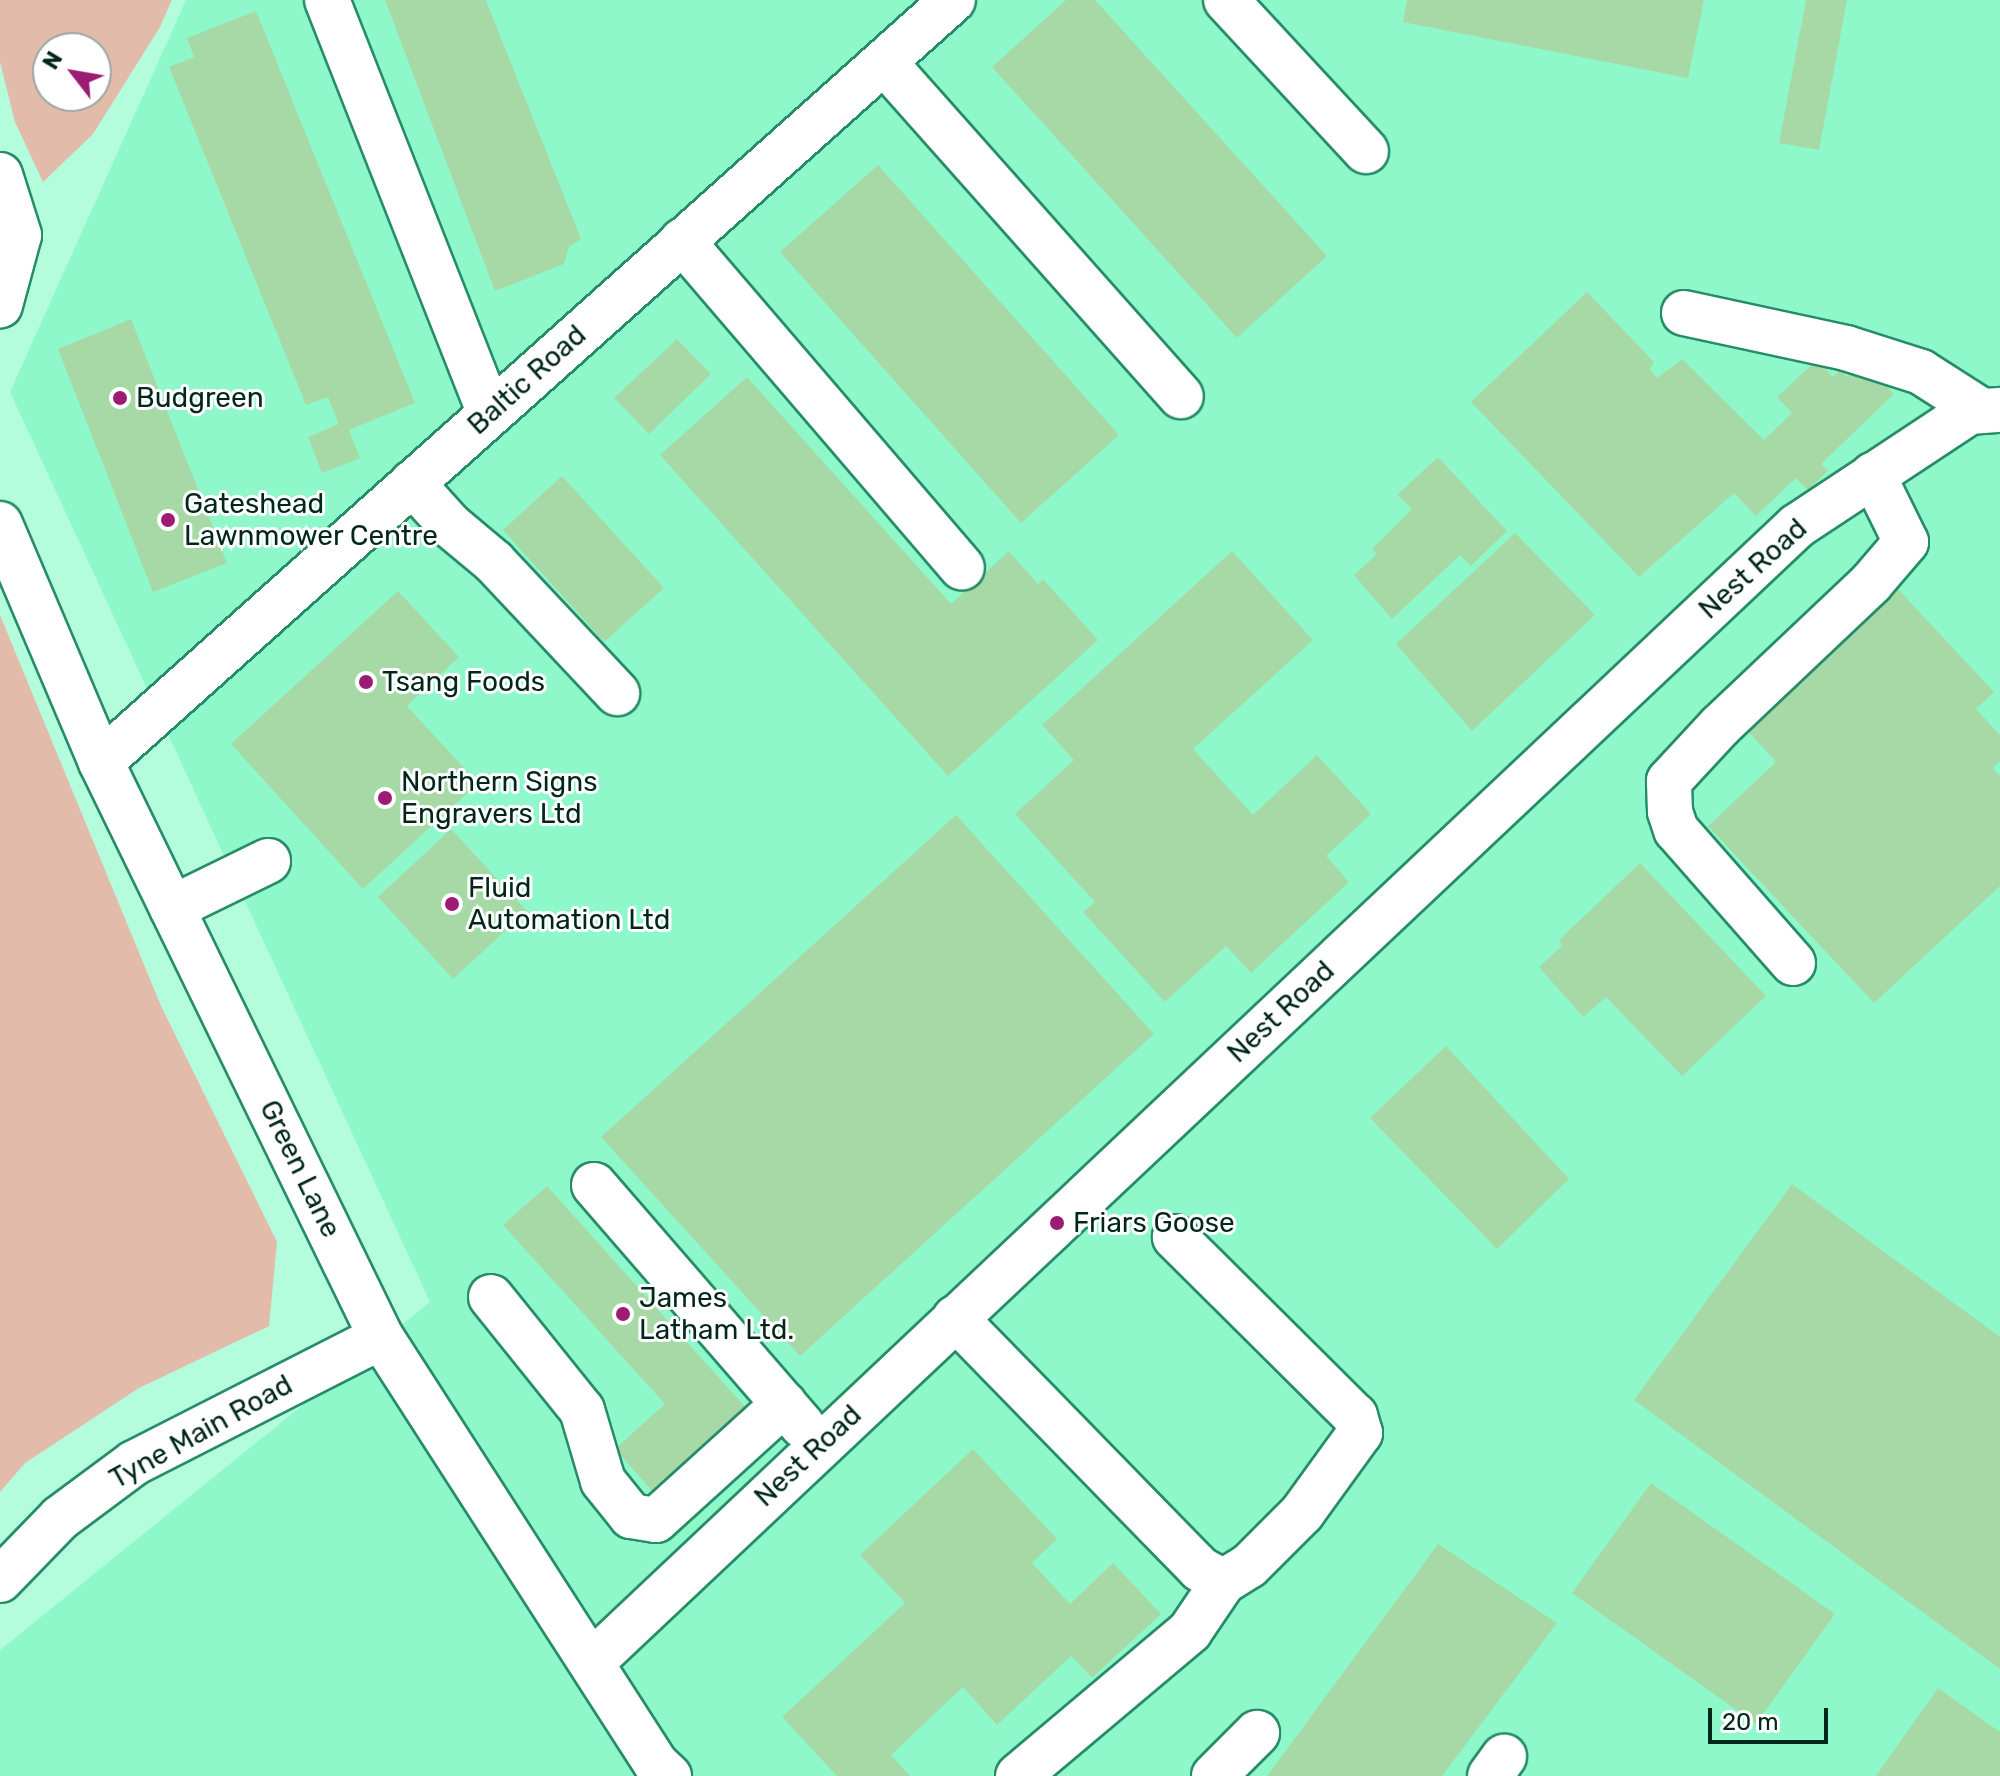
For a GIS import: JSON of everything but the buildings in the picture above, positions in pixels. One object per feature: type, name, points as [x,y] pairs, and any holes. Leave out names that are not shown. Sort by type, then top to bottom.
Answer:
[{"type":"street","points":[[327,0],[490,413]]},
{"type":"street","name":"Baltic Road","points":[[101,762],[953,0]]},
{"type":"street","points":[[1226,0],[1366,151]]},
{"type":"street","points":[[884,62],[1181,396]]},
{"type":"street","points":[[0,175],[19,235],[0,305]]},
{"type":"street","points":[[682,241],[962,568]]},
{"type":"street","points":[[1684,313],[1846,348],[1921,372],[1991,410]]},
{"type":"street","name":"Nest Road","points":[[592,1662],[955,1318],[1496,784],[1797,526],[1969,412],[1991,410]]},
{"type":"street","points":[[1793,963],[1676,830],[1670,812],[1669,781],[1720,726],[1871,583],[1906,542],[1873,475]]},
{"type":"street","points":[[412,483],[451,526],[494,562],[617,693]]},
{"type":"street","name":"Green Lane","points":[[0,524],[101,762],[381,1337],[663,1774]]},
{"type":"street","points":[[172,908],[268,861]]},
{"type":"street","points":[[594,1185],[819,1445]]},
{"type":"street","points":[[1018,1776],[1190,1631],[1223,1582],[1249,1566],[1302,1513],[1360,1433],[1355,1416],[1175,1237]]},
{"type":"street","points":[[491,1297],[582,1410],[603,1481],[631,1516],[656,1520],[784,1404]]},
{"type":"street","points":[[955,1318],[1200,1569],[1223,1582]]},
{"type":"street","name":"Tyne Main Road","points":[[0,1580],[60,1518],[134,1463],[381,1337]]},
{"type":"street","points":[[1214,1776],[1257,1733]]},
{"type":"shaded area","points":[[0,0],[172,0],[160,27],[112,104],[112,32],[32,32],[32,112],[107,112],[93,134],[43,182],[15,122],[0,62]]},
{"type":"shaded area","points":[[186,0],[2000,0],[2000,1776],[0,1776],[0,1650],[430,1302],[10,392]]},
{"type":"shaded area","points":[[0,615],[161,1006],[277,1242],[269,1326],[139,1388],[25,1463],[0,1492]]},
{"type":"place","name":"Budgreen","points":[[120,398]]},
{"type":"place","name":"Gateshead Lawnmower Centre","points":[[168,520]]},
{"type":"place","name":"Tsang Foods","points":[[366,682]]},
{"type":"place","name":"Northern Signs Engravers Ltd","points":[[385,798]]},
{"type":"place","name":"Fluid Automation Ltd","points":[[452,904]]},
{"type":"place","name":"Friars Goose","points":[[1057,1223]]},
{"type":"place","name":"James Latham Ltd.","points":[[623,1314]]}]
